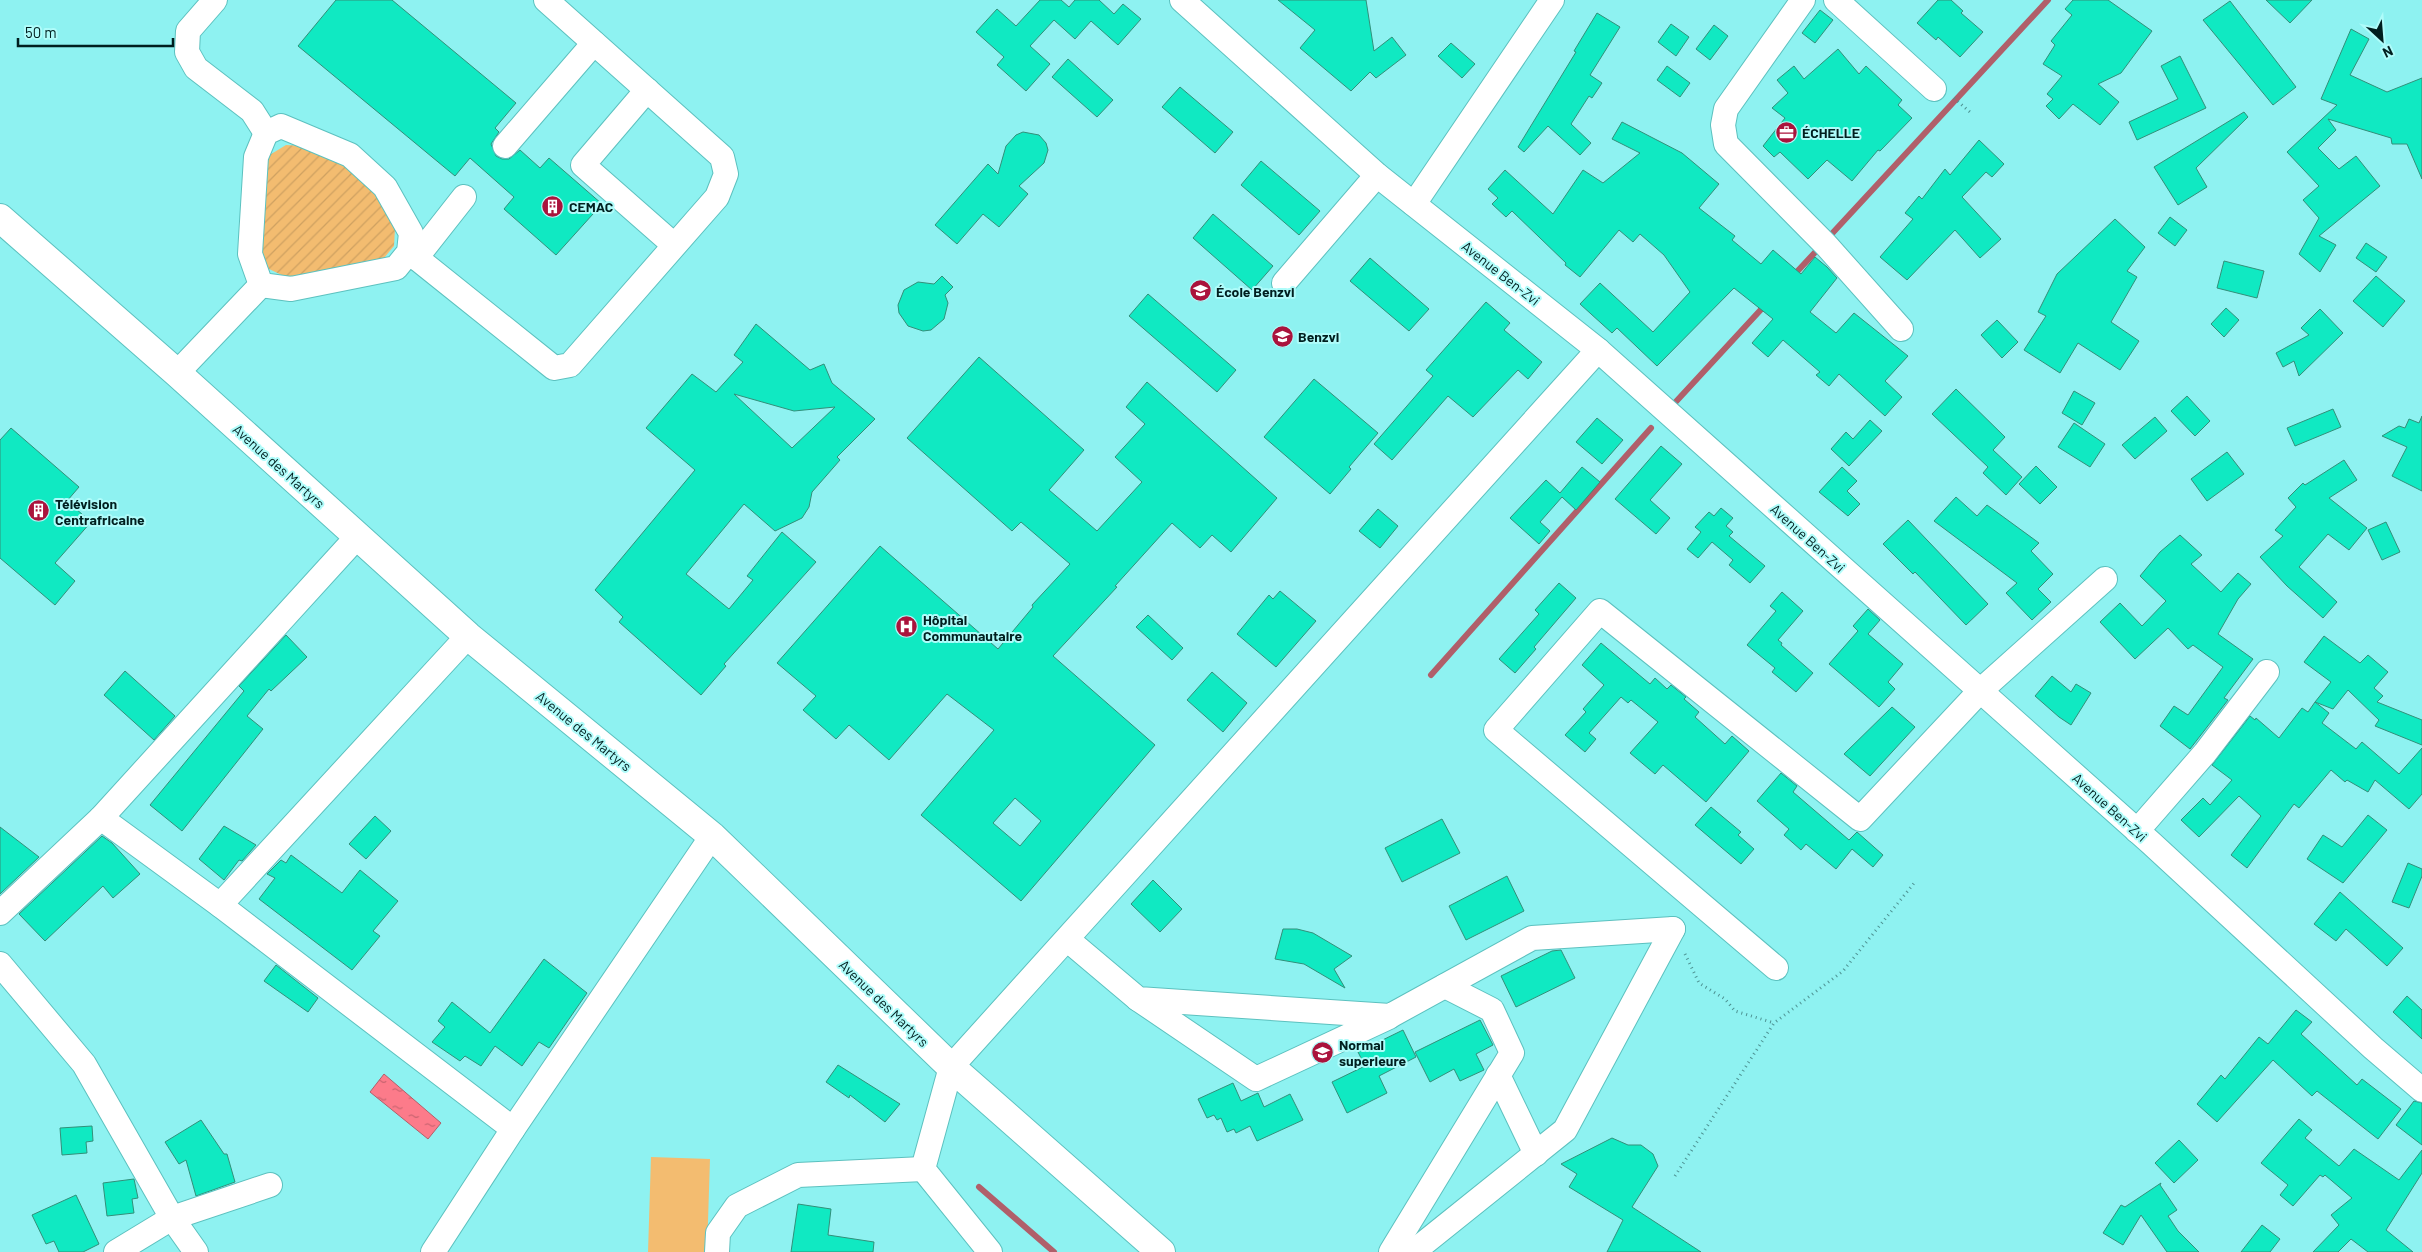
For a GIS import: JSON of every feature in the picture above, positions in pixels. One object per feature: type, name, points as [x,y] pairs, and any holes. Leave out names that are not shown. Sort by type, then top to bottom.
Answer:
[{"type":"main road","name":"Avenue des Martyrs","points":[[1,220],[177,373],[468,636],[712,836],[951,1067],[1161,1252]]},
{"type":"street","points":[[215,0],[188,31],[187,52],[196,68],[252,111],[266,133]]},
{"type":"street","points":[[261,284],[250,254],[256,157],[266,133],[281,126],[350,155],[385,188],[411,233],[412,255],[554,368],[570,364],[717,197],[726,174],[722,158],[546,0]]},
{"type":"street","name":"Avenue Ben-Zvi","points":[[1182,0],[1377,175],[1598,350],[2137,831],[2422,1090]]},
{"type":"street","points":[[1803,0],[1726,109],[1723,125],[1726,144],[1826,245],[1901,329]]},
{"type":"street","points":[[1836,0],[1934,89]]},
{"type":"street","points":[[1414,204],[1543,4]]},
{"type":"street","points":[[505,146],[594,43]]},
{"type":"street","points":[[647,90],[583,166],[674,245]]},
{"type":"street","points":[[1284,283],[1377,175]]},
{"type":"street","points":[[261,284],[292,289],[396,268],[412,255],[464,197]]},
{"type":"street","points":[[177,373],[261,284]]},
{"type":"street","points":[[923,1169],[951,1067],[1068,940],[1598,350]]},
{"type":"street","points":[[0,913],[101,818],[357,537]]},
{"type":"street","points":[[1776,968],[1496,730],[1600,611],[1860,819],[1980,691],[2105,579]]},
{"type":"street","points":[[220,905],[468,636]]},
{"type":"street","points":[[2137,831],[2204,753],[2267,672]]},
{"type":"street","points":[[101,818],[220,905],[513,1129]]},
{"type":"street","points":[[433,1252],[513,1129],[712,836]]},
{"type":"street","points":[[1068,940],[1138,999],[1256,1079],[1390,1016],[1532,938],[1673,930]]},
{"type":"street","points":[[1413,1252],[1565,1130],[1673,930]]},
{"type":"street","points":[[0,964],[84,1064],[172,1218],[196,1252]]},
{"type":"street","points":[[1391,1252],[1512,1053],[1492,1010],[1445,986]]},
{"type":"street","points":[[1138,999],[1390,1016]]},
{"type":"street","points":[[1498,1076],[1536,1154]]},
{"type":"street","points":[[717,1252],[718,1233],[736,1206],[798,1175],[923,1169]]},
{"type":"street","points":[[923,1169],[990,1252]]},
{"type":"street","points":[[116,1252],[172,1218],[270,1185]]},
{"type":"path","points":[[1959,103],[1972,112]]},
{"type":"path","points":[[1675,1176],[1774,1023],[1843,971],[1915,882]]},
{"type":"path","points":[[1673,930],[1699,983],[1725,999],[1735,1011],[1774,1023]]},
{"type":"shaded area","points":[[286,145],[305,146],[355,172],[383,200],[395,229],[394,246],[384,258],[288,278],[269,269],[260,254],[268,156]]},
{"type":"shaded area","points":[[651,1157],[710,1159],[707,1252],[648,1252]]},
{"type":"water","points":[[384,1074],[441,1123],[428,1139],[370,1092]]},
{"type":"building","points":[[336,0],[392,0],[516,103],[495,128],[499,132],[491,144],[496,156],[502,159],[509,159],[520,150],[540,168],[549,158],[602,204],[556,255],[504,209],[514,197],[470,158],[455,176],[298,46]]},
{"type":"building","points":[[1040,0],[1061,0],[1069,7],[1075,0],[1099,0],[1114,14],[1123,4],[1141,19],[1118,45],[1091,21],[1075,39],[1054,20],[1030,46],[1050,64],[1026,91],[997,65],[1004,57],[976,32],[997,9],[1016,26]]},
{"type":"building","points":[[1278,0],[1366,0],[1374,51],[1392,37],[1406,55],[1376,78],[1370,72],[1351,91],[1300,48],[1315,30]]},
{"type":"building","points":[[1938,0],[1951,0],[1963,11],[1961,13],[1983,32],[1960,57],[1938,37],[1936,40],[1917,23]]},
{"type":"building","points":[[2073,0],[2108,0],[2152,31],[2121,73],[2098,84],[2119,102],[2100,125],[2073,104],[2059,119],[2046,106],[2053,99],[2047,94],[2062,76],[2043,64],[2055,45],[2051,41],[2072,15],[2065,9]]},
{"type":"building","points":[[2266,0],[2312,0],[2290,23]]},
{"type":"building","points":[[2230,1],[2296,87],[2273,105],[2203,20]]},
{"type":"building","points":[[1820,10],[1833,20],[1815,43],[1802,33]]},
{"type":"building","points":[[1597,13],[1620,27],[1590,75],[1602,83],[1592,98],[1589,96],[1571,124],[1591,143],[1580,155],[1548,126],[1524,152],[1518,147],[1576,52],[1574,51]]},
{"type":"building","points":[[1671,24],[1689,37],[1676,56],[1658,42]]},
{"type":"building","points":[[1714,25],[1728,36],[1710,60],[1696,49]]},
{"type":"building","points":[[2351,29],[2369,39],[2350,75],[2387,92],[2422,78],[2422,179],[2407,144],[2392,144],[2391,138],[2328,119],[2336,130],[2318,148],[2339,169],[2356,156],[2380,186],[2319,236],[2336,245],[2320,272],[2299,254],[2319,218],[2303,200],[2319,186],[2287,152],[2337,105],[2321,99]]},
{"type":"building","points":[[1451,43],[1475,64],[1462,78],[1438,56]]},
{"type":"building","points":[[1838,49],[1859,74],[1866,66],[1902,100],[1898,105],[1912,118],[1880,151],[1878,150],[1852,181],[1827,160],[1808,179],[1780,152],[1774,157],[1763,146],[1785,118],[1772,108],[1788,93],[1777,80],[1794,66],[1804,79]]},
{"type":"building","points":[[2180,56],[2206,108],[2137,140],[2129,122],[2178,99],[2161,66]]},
{"type":"building","points":[[1068,59],[1113,100],[1097,117],[1052,77]]},
{"type":"building","points":[[1667,66],[1690,83],[1680,97],[1657,80]]},
{"type":"building","points":[[1180,87],[1233,132],[1215,153],[1162,107]]},
{"type":"building","points":[[2244,112],[2248,117],[2196,168],[2207,187],[2178,205],[2154,167]]},
{"type":"building","points":[[1622,122],[1682,153],[1719,184],[1699,208],[1735,236],[1732,240],[1761,264],[1773,250],[1801,274],[1815,257],[1827,267],[1837,278],[1810,312],[1836,333],[1854,313],[1908,356],[1885,381],[1902,397],[1885,416],[1839,374],[1829,386],[1816,375],[1820,372],[1783,340],[1768,357],[1752,343],[1773,319],[1734,288],[1657,366],[1617,328],[1612,333],[1580,304],[1600,283],[1653,332],[1690,292],[1664,255],[1640,234],[1633,242],[1619,230],[1580,277],[1565,265],[1566,263],[1512,211],[1506,217],[1492,204],[1498,198],[1488,189],[1505,170],[1553,214],[1583,170],[1603,183],[1640,153],[1612,139]]},
{"type":"building","points":[[1023,132],[1039,135],[1046,143],[1048,150],[1044,163],[1019,186],[1028,194],[999,227],[983,214],[957,244],[935,225],[988,164],[998,174],[1006,146],[1016,135]]},
{"type":"building","points":[[1979,140],[2004,164],[1992,177],[1986,172],[1962,197],[2001,239],[1980,258],[1955,230],[1907,280],[1880,257],[1913,219],[1905,213],[1919,196],[1922,199],[1945,169],[1950,175]]},
{"type":"building","points":[[1261,161],[1320,211],[1299,235],[1241,185]]},
{"type":"building","points":[[1213,214],[1273,266],[1252,290],[1193,238]]},
{"type":"building","points":[[2170,217],[2187,230],[2175,246],[2158,233]]},
{"type":"building","points":[[2115,219],[2145,247],[2127,271],[2137,277],[2111,322],[2139,341],[2120,370],[2078,343],[2060,373],[2024,350],[2046,316],[2038,312],[2057,274]]},
{"type":"building","points":[[2366,243],[2387,257],[2376,272],[2356,258]]},
{"type":"building","points":[[1370,258],[1429,309],[1409,331],[1350,281]]},
{"type":"building","points":[[2224,261],[2264,271],[2257,298],[2217,288]]},
{"type":"building","points":[[942,276],[953,287],[945,295],[948,303],[944,319],[931,330],[923,331],[908,326],[899,313],[898,305],[904,290],[918,282],[934,284]]},
{"type":"building","points":[[2376,276],[2405,301],[2383,327],[2353,301]]},
{"type":"building","points":[[1148,294],[1236,370],[1217,392],[1129,316]]},
{"type":"building","points":[[1486,302],[1510,323],[1504,330],[1542,362],[1528,379],[1518,370],[1473,417],[1448,396],[1392,460],[1374,444],[1433,376],[1426,370]]},
{"type":"building","points":[[2226,308],[2239,320],[2224,337],[2211,324]]},
{"type":"building","points":[[2320,309],[2343,333],[2299,376],[2294,361],[2283,367],[2276,353],[2309,335],[2301,328]]},
{"type":"building","points":[[1997,320],[2018,342],[2002,358],[1981,335]]},
{"type":"building","points":[[756,324],[810,370],[824,364],[832,383],[875,419],[837,457],[840,460],[812,492],[809,507],[802,518],[775,531],[744,504],[686,574],[729,609],[753,580],[747,576],[782,532],[816,562],[724,664],[726,666],[701,695],[619,622],[623,617],[595,590],[695,470],[646,428],[692,374],[716,392],[743,362],[734,355]],"holes":[[[734,394],[794,411],[835,407],[792,448]]]},
{"type":"building","points":[[979,357],[1084,450],[1049,490],[1097,531],[1142,482],[1115,457],[1145,424],[1126,407],[1147,382],[1277,498],[1231,552],[1212,535],[1200,548],[1172,523],[1115,586],[1117,587],[1053,656],[1155,745],[1021,901],[921,815],[994,730],[947,694],[889,760],[849,725],[836,739],[803,710],[816,696],[777,663],[880,546],[998,649],[1033,607],[1032,605],[1070,564],[1021,522],[1012,531],[907,438]],"holes":[[[1015,798],[1041,821],[1020,846],[993,823]]]},
{"type":"building","points":[[1314,379],[1378,433],[1349,467],[1351,469],[1330,494],[1264,437]]},
{"type":"building","points":[[1956,389],[2005,437],[1993,450],[2022,477],[2006,495],[1983,473],[1988,467],[1932,414]]},
{"type":"building","points":[[2074,391],[2095,403],[2082,425],[2062,413]]},
{"type":"building","points":[[2187,396],[2210,421],[2195,436],[2171,411]]},
{"type":"building","points":[[2333,409],[2341,427],[2295,446],[2287,428]]},
{"type":"building","points":[[2422,416],[2422,491],[2392,476],[2407,447],[2382,436],[2399,426],[2405,428],[2409,419],[2419,423]]},
{"type":"building","points":[[2155,417],[2167,431],[2135,459],[2122,445]]},
{"type":"building","points":[[1597,418],[1623,440],[1602,464],[1576,442]]},
{"type":"building","points":[[1870,420],[1882,431],[1849,466],[1831,449],[1846,432],[1853,439]]},
{"type":"building","points":[[2074,423],[2105,444],[2090,467],[2058,447]]},
{"type":"building","name":"Télévision Centrafricaine","points":[[11,428],[79,487],[67,501],[91,522],[55,563],[75,581],[55,605],[0,558],[0,440]]},
{"type":"building","points":[[1661,446],[1682,464],[1650,500],[1670,518],[1656,534],[1615,499]]},
{"type":"building","points":[[2227,452],[2244,474],[2207,501],[2191,479]]},
{"type":"building","points":[[2344,460],[2357,480],[2329,498],[2367,528],[2349,550],[2328,534],[2299,567],[2337,602],[2323,618],[2287,586],[2260,557],[2283,536],[2275,530],[2296,507],[2288,498],[2303,483],[2305,485]]},
{"type":"building","points":[[2036,466],[2057,487],[2040,504],[2019,484]]},
{"type":"building","points":[[1582,467],[1600,482],[1576,510],[1562,497],[1540,522],[1550,531],[1539,544],[1510,518],[1546,480],[1560,493]]},
{"type":"building","points":[[1842,467],[1857,481],[1847,491],[1860,504],[1848,516],[1819,492]]},
{"type":"building","points":[[1956,497],[1977,516],[1987,505],[2039,543],[2031,551],[2053,574],[2038,589],[2051,602],[2032,620],[2006,593],[2017,583],[1934,521]]},
{"type":"building","points":[[1721,508],[1733,518],[1726,526],[1733,532],[1729,536],[1765,566],[1750,583],[1729,565],[1733,560],[1712,542],[1698,558],[1687,549],[1701,532],[1695,527],[1709,512],[1714,516]]},
{"type":"building","points":[[1378,509],[1398,526],[1380,548],[1359,531]]},
{"type":"building","points":[[1908,520],[1988,604],[1966,625],[1915,572],[1913,574],[1883,544]]},
{"type":"building","points":[[2386,522],[2400,552],[2382,560],[2368,530]]},
{"type":"building","points":[[2180,535],[2202,555],[2191,564],[2221,592],[2238,573],[2251,584],[2238,599],[2218,634],[2253,659],[2224,698],[2228,700],[2190,749],[2160,726],[2174,706],[2188,715],[2223,667],[2193,645],[2188,649],[2168,628],[2135,659],[2100,622],[2120,603],[2142,626],[2166,601],[2140,576],[2160,552]]},
{"type":"building","points":[[1559,583],[1576,598],[1534,647],[1536,649],[1515,673],[1499,659],[1539,614],[1535,610]]},
{"type":"building","points":[[1280,591],[1316,621],[1276,667],[1237,634],[1269,595],[1273,599]]},
{"type":"building","points":[[1782,592],[1803,611],[1778,640],[1782,643],[1781,645],[1813,673],[1796,692],[1772,672],[1775,668],[1747,645],[1776,611],[1770,606]]},
{"type":"building","points":[[1868,609],[1880,620],[1868,634],[1903,664],[1888,682],[1895,689],[1879,707],[1829,664],[1858,631],[1853,626]]},
{"type":"building","points":[[1148,615],[1183,648],[1172,660],[1136,627]]},
{"type":"building","points":[[286,635],[307,657],[271,691],[269,689],[247,716],[263,729],[182,831],[150,805],[244,691],[239,686]]},
{"type":"building","points":[[2324,636],[2360,663],[2368,655],[2388,672],[2374,688],[2383,696],[2377,702],[2422,720],[2422,745],[2375,726],[2379,720],[2348,690],[2333,709],[2315,702],[2331,682],[2304,662]]},
{"type":"building","points":[[1601,643],[1650,684],[1655,678],[1667,689],[1671,685],[1686,697],[1684,699],[1699,712],[1695,717],[1725,744],[1732,736],[1749,751],[1706,802],[1663,765],[1655,774],[1630,753],[1658,722],[1631,700],[1628,703],[1621,697],[1589,733],[1596,739],[1585,752],[1565,735],[1586,712],[1583,709],[1604,685],[1582,665]]},
{"type":"building","points":[[125,671],[175,716],[154,740],[104,695]]},
{"type":"building","points":[[1212,672],[1247,703],[1223,732],[1187,700]]},
{"type":"building","points":[[2052,676],[2071,692],[2076,684],[2091,693],[2071,725],[2035,696]]},
{"type":"building","points":[[2315,702],[2329,713],[2322,723],[2356,749],[2362,742],[2399,774],[2422,748],[2422,794],[2409,809],[2375,780],[2368,792],[2347,780],[2345,782],[2331,770],[2299,808],[2294,804],[2247,868],[2231,855],[2261,816],[2239,796],[2199,837],[2181,820],[2203,798],[2210,805],[2232,780],[2212,765],[2250,716],[2255,720],[2256,718],[2279,738],[2302,708],[2308,712]]},
{"type":"building","points":[[1892,707],[1915,727],[1870,776],[1844,754]]},
{"type":"building","points":[[1781,773],[1797,786],[1793,792],[1849,840],[1857,832],[1883,855],[1873,867],[1852,849],[1836,869],[1806,844],[1801,850],[1784,835],[1789,829],[1757,801]]},
{"type":"building","points":[[1711,807],[1741,832],[1738,835],[1754,849],[1741,864],[1695,825]]},
{"type":"building","points":[[2368,815],[2387,830],[2343,883],[2307,859],[2323,835],[2342,847]]},
{"type":"building","points":[[375,816],[391,831],[366,859],[349,844]]},
{"type":"building","points":[[1442,819],[1460,853],[1402,882],[1385,848]]},
{"type":"building","points":[[224,826],[256,845],[242,861],[239,860],[224,880],[199,859]]},
{"type":"building","points":[[0,827],[39,857],[0,894]]},
{"type":"building","points":[[102,836],[112,843],[140,874],[113,898],[103,886],[45,941],[19,914]]},
{"type":"building","points":[[291,855],[342,893],[360,870],[398,901],[373,931],[380,936],[352,970],[259,899],[275,878],[267,874],[281,860],[286,863]]},
{"type":"building","points":[[2408,863],[2422,869],[2422,876],[2409,908],[2392,902]]},
{"type":"building","points":[[1507,876],[1524,911],[1466,940],[1449,906]]},
{"type":"building","points":[[1153,880],[1182,909],[1160,932],[1131,904]]},
{"type":"building","points":[[2340,892],[2403,948],[2387,966],[2346,929],[2336,941],[2314,924]]},
{"type":"building","points":[[1283,929],[1297,929],[1313,933],[1352,956],[1334,969],[1345,988],[1304,964],[1275,959]]},
{"type":"building","points":[[1561,950],[1575,978],[1516,1007],[1501,976],[1552,951]]},
{"type":"building","points":[[544,959],[587,993],[549,1048],[539,1042],[522,1066],[495,1046],[481,1066],[465,1056],[460,1061],[432,1042],[445,1027],[438,1021],[452,1002],[490,1033]]},
{"type":"building","points":[[276,965],[318,998],[308,1012],[264,981]]},
{"type":"building","points":[[2407,996],[2422,1010],[2422,1039],[2393,1012]]},
{"type":"building","points":[[2296,1010],[2312,1022],[2301,1034],[2357,1085],[2362,1079],[2401,1109],[2378,1139],[2317,1091],[2312,1096],[2273,1060],[2217,1122],[2197,1104],[2221,1075],[2225,1079],[2259,1037],[2268,1044]]},
{"type":"building","points":[[1480,1020],[1493,1045],[1476,1054],[1484,1070],[1460,1081],[1454,1069],[1430,1082],[1415,1052]]},
{"type":"building","points":[[1403,1030],[1416,1057],[1379,1076],[1387,1093],[1347,1113],[1332,1082],[1365,1066],[1358,1052]]},
{"type":"building","points":[[838,1065],[900,1104],[885,1122],[850,1095],[849,1098],[826,1082]]},
{"type":"building","points":[[1233,1083],[1241,1101],[1258,1093],[1264,1107],[1290,1094],[1303,1120],[1257,1141],[1250,1126],[1236,1133],[1234,1129],[1227,1132],[1221,1118],[1217,1120],[1214,1115],[1207,1118],[1198,1099]]},
{"type":"building","points":[[2414,1101],[2422,1103],[2422,1145],[2396,1125]]},
{"type":"building","points":[[2299,1119],[2312,1130],[2305,1138],[2339,1166],[2354,1149],[2399,1180],[2422,1150],[2422,1173],[2386,1230],[2413,1252],[2368,1252],[2351,1239],[2338,1252],[2313,1252],[2339,1225],[2331,1215],[2352,1198],[2325,1175],[2323,1177],[2320,1175],[2293,1206],[2280,1195],[2288,1185],[2261,1163]]},
{"type":"building","points":[[201,1120],[224,1154],[227,1154],[235,1182],[196,1196],[186,1160],[179,1164],[165,1142]]},
{"type":"building","points":[[92,1126],[93,1141],[86,1142],[87,1153],[62,1155],[60,1128]]},
{"type":"building","points":[[1612,1138],[1628,1145],[1641,1145],[1653,1154],[1658,1166],[1632,1207],[1701,1252],[1607,1252],[1623,1220],[1569,1187],[1577,1174],[1561,1164]]},
{"type":"building","points":[[2179,1140],[2198,1160],[2174,1183],[2155,1163]]},
{"type":"building","points":[[134,1179],[138,1198],[132,1199],[134,1213],[107,1216],[103,1183]]},
{"type":"building","points":[[2161,1183],[2160,1185],[2177,1210],[2168,1216],[2178,1231],[2199,1252],[2167,1252],[2141,1215],[2123,1245],[2103,1233],[2121,1205],[2125,1207]]},
{"type":"building","points":[[76,1195],[99,1244],[83,1252],[59,1252],[54,1241],[46,1244],[32,1215]]},
{"type":"building","points":[[798,1204],[831,1209],[828,1235],[874,1242],[873,1252],[791,1252]]},
{"type":"building","points":[[2262,1225],[2280,1239],[2270,1252],[2241,1252]]},
{"type":"waterway","points":[[1827,239],[2048,0]]},
{"type":"waterway","points":[[1793,276],[1820,247]]},
{"type":"waterway","points":[[1671,407],[1767,303]]},
{"type":"waterway","points":[[1431,675],[1651,428]]},
{"type":"waterway","points":[[979,1187],[1054,1252]]},
{"type":"place","name":"ÉCHELLE","points":[[1786,132]]},
{"type":"place","name":"CEMAC","points":[[553,206]]},
{"type":"place","name":"École Benzvi","points":[[1200,291]]},
{"type":"place","name":"Benzvi","points":[[1282,336]]},
{"type":"place","name":"Télévision Centrafricaine","points":[[39,511]]},
{"type":"place","name":"Hôpital Communautaire","points":[[907,627]]},
{"type":"place","name":"Normal superieure","points":[[1323,1052]]}]
